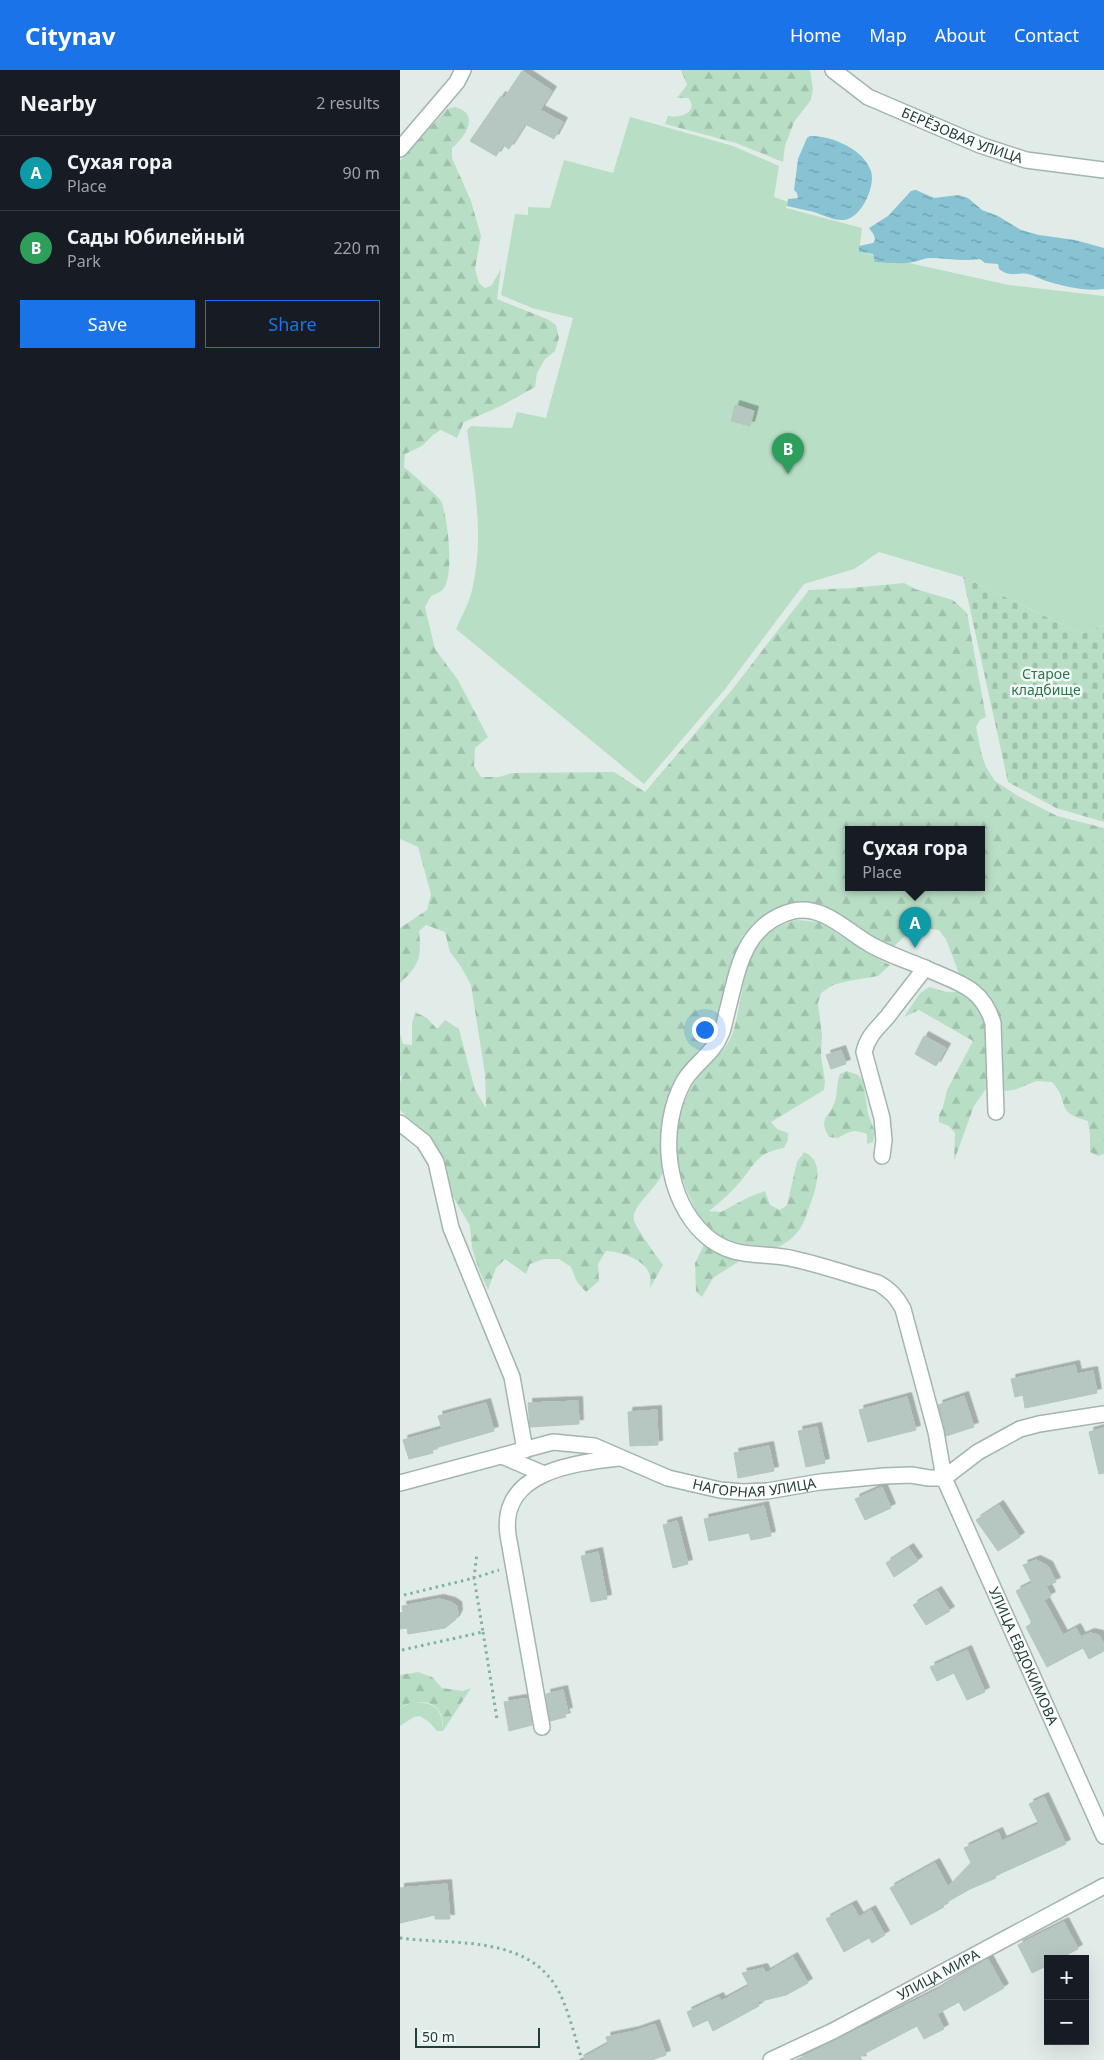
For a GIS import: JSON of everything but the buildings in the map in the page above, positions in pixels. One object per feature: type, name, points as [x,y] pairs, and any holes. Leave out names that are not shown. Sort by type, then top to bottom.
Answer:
[{"type":"street","points":[[400,149],[457,82],[463,70]]},
{"type":"street","name":"БЕРЁЗОВАЯ УЛИЦА","points":[[833,70],[868,97],[980,145],[1026,160],[1104,170]]},
{"type":"street","name":"УЛИЦА ЕВДОКИМОВА","points":[[996,1112],[994,1028],[990,1011],[977,993],[860,940],[825,915],[811,911],[794,911],[761,928],[749,941],[742,957],[722,1034],[684,1082],[677,1098],[670,1120],[668,1145],[670,1167],[677,1192],[695,1223],[706,1236],[718,1244],[736,1253],[793,1258],[878,1283],[890,1290],[902,1309],[936,1432],[944,1478],[1104,1836]]},
{"type":"street","points":[[882,1156],[884,1140],[882,1118],[864,1052],[867,1041],[872,1033],[884,1021],[925,968]]},
{"type":"street","points":[[400,1123],[424,1142],[436,1162],[451,1228],[512,1377],[525,1450]]},
{"type":"street","points":[[944,1478],[978,1452],[1020,1429],[1039,1424],[1104,1414]]},
{"type":"street","name":"НАГОРНАЯ УЛИЦА","points":[[400,1484],[552,1442],[594,1446],[683,1483],[720,1490],[742,1492],[767,1491],[864,1477],[911,1475],[944,1478]]},
{"type":"street","points":[[502,1456],[544,1474]]},
{"type":"street","points":[[542,1727],[507,1523],[509,1510],[519,1492],[544,1474],[591,1461],[619,1458]]},
{"type":"street","name":"УЛИЦА МИРА","points":[[770,2060],[833,2031],[1104,1886]]},
{"type":"path","points":[[477,1553],[474,1578],[497,1719]]},
{"type":"path","points":[[404,1595],[514,1566]]},
{"type":"path","points":[[402,1650],[483,1632]]},
{"type":"path","points":[[400,1938],[489,1947],[524,1956],[539,1966],[556,1986],[582,2060]]},
{"type":"green space","points":[[681,70],[810,70],[813,89],[811,100],[794,122],[785,146],[783,162],[736,143],[665,124],[668,116],[683,115],[692,107],[688,98],[677,98],[687,85]]},
{"type":"green space","points":[[455,107],[463,110],[469,120],[468,126],[462,138],[452,148],[452,158],[471,201],[481,236],[475,269],[479,283],[485,288],[491,286],[501,269],[497,299],[547,319],[556,325],[559,338],[555,351],[545,359],[537,373],[535,387],[501,406],[464,422],[457,438],[441,430],[422,446],[405,454],[404,467],[441,501],[444,509],[448,532],[449,571],[444,588],[431,596],[425,607],[435,649],[458,680],[488,737],[475,748],[474,766],[481,777],[499,777],[512,773],[614,772],[645,792],[731,691],[809,590],[904,583],[915,589],[953,600],[967,613],[986,717],[980,720],[976,727],[982,756],[986,767],[995,781],[1018,796],[1057,816],[1104,828],[1104,1154],[1098,1156],[1090,1152],[1088,1121],[1077,1118],[1066,1110],[1058,1089],[1052,1082],[1036,1081],[1014,1090],[1002,1091],[1001,1037],[996,1009],[983,989],[961,979],[946,939],[939,930],[924,928],[908,933],[893,947],[862,931],[829,908],[809,904],[783,907],[763,916],[749,928],[739,943],[719,1018],[705,1044],[684,1067],[671,1090],[663,1126],[664,1169],[634,1214],[634,1220],[639,1230],[663,1265],[650,1288],[650,1276],[644,1265],[625,1255],[606,1251],[598,1264],[599,1281],[586,1292],[577,1282],[571,1267],[559,1259],[544,1259],[530,1264],[526,1274],[505,1259],[496,1268],[488,1290],[472,1248],[470,1226],[448,1188],[443,1159],[433,1143],[400,1110],[400,1082],[402,1077],[400,1076],[400,1034],[403,1044],[412,1045],[412,1024],[415,1012],[427,1018],[437,1029],[445,1020],[459,1029],[475,1090],[486,1108],[485,1074],[471,985],[450,952],[445,932],[426,925],[419,931],[420,948],[418,960],[400,983],[400,928],[427,910],[431,894],[418,847],[400,839],[400,161],[447,109]]},
{"type":"green space","points":[[630,117],[733,146],[779,166],[774,197],[788,202],[786,208],[862,228],[859,252],[1009,285],[1104,296],[1104,625],[1082,634],[963,577],[879,552],[854,569],[804,584],[726,688],[644,784],[456,629],[471,595],[478,550],[477,510],[467,430],[471,426],[512,428],[517,412],[546,418],[573,318],[532,308],[501,295],[515,214],[528,215],[528,207],[550,208],[564,160],[613,173]]},
{"type":"green space","name":"Старое кладбище","points":[[963,577],[1082,634],[1104,625],[1104,822],[1056,808],[1008,782]]},
{"type":"green space","points":[[797,920],[820,922],[867,953],[890,965],[878,976],[833,985],[821,993],[818,1003],[822,1035],[821,1056],[825,1081],[824,1090],[771,1122],[777,1129],[788,1133],[788,1140],[784,1148],[775,1150],[758,1159],[741,1181],[709,1211],[721,1212],[765,1191],[770,1205],[780,1210],[787,1205],[797,1162],[804,1152],[812,1157],[816,1164],[817,1181],[809,1208],[799,1230],[781,1245],[766,1250],[755,1250],[718,1238],[705,1227],[691,1201],[680,1173],[677,1157],[678,1124],[693,1084],[724,1049],[732,1036],[749,962],[756,948],[766,936],[779,927]]},
{"type":"green space","points":[[929,987],[943,991],[959,992],[976,1002],[986,1021],[988,1033],[988,1086],[974,1106],[954,1161],[955,1133],[949,1126],[939,1122],[939,1115],[947,1090],[973,1041],[919,1010],[904,1017],[920,993]]},
{"type":"green space","points":[[847,1071],[858,1075],[863,1081],[868,1114],[875,1132],[873,1142],[867,1144],[867,1134],[855,1131],[838,1138],[829,1137],[824,1125],[824,1121],[835,1101],[840,1074]]},
{"type":"green space","points":[[702,1239],[724,1255],[741,1260],[713,1278],[702,1297],[696,1292],[695,1263],[703,1247]]},
{"type":"green space","points":[[418,1672],[432,1677],[442,1688],[463,1691],[471,1688],[443,1731],[442,1716],[433,1705],[418,1702],[400,1708],[400,1675]]},
{"type":"green space","points":[[413,1702],[427,1704],[436,1708],[441,1717],[443,1731],[437,1731],[420,1716],[414,1717],[400,1726],[400,1708]]},
{"type":"water","points":[[810,136],[827,138],[854,150],[867,163],[871,171],[871,185],[866,201],[856,214],[850,218],[836,220],[814,212],[787,206],[788,199],[798,198],[794,190],[798,159],[807,138]]},
{"type":"water","points":[[916,190],[934,198],[958,195],[968,198],[982,210],[998,216],[1021,230],[1039,235],[1075,240],[1104,248],[1104,289],[1075,288],[1046,281],[1028,274],[1007,273],[999,269],[998,264],[985,263],[980,259],[929,258],[909,263],[875,262],[873,254],[859,252],[859,246],[873,243],[875,240],[869,228],[888,216],[911,191]]},
{"type":"place","name":"Сады Юбилейный","points":[[788,474]]},
{"type":"place","name":"Сухая гора","points":[[915,948]]}]
